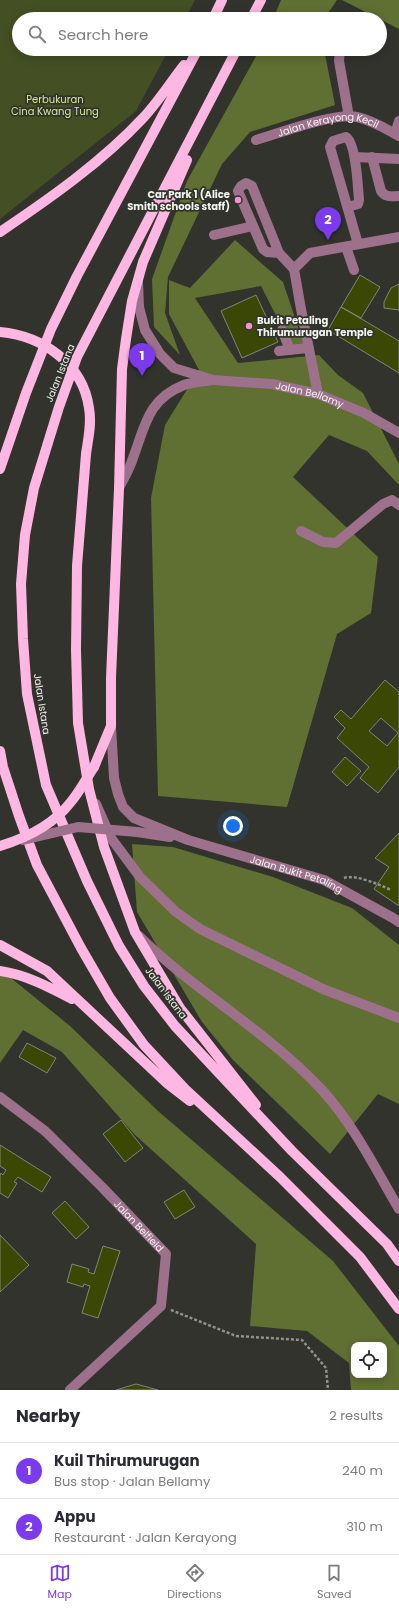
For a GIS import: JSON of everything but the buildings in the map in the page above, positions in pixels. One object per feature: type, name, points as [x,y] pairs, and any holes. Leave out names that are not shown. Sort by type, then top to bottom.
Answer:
[{"type":"main road","points":[[216,12],[222,0]]},
{"type":"main road","points":[[255,12],[261,0]]},
{"type":"main road","points":[[0,232],[34,209],[81,173],[143,118],[192,56]]},
{"type":"main road","points":[[0,469],[26,392],[77,276],[193,56]]},
{"type":"main road","name":"Jalan Istana","points":[[234,56],[78,357],[59,407],[34,488],[25,535],[21,584],[22,640],[27,694],[46,786],[87,881],[119,946],[144,986],[175,1026],[292,1150],[387,1244],[399,1261]]},
{"type":"main road","points":[[0,846],[12,842],[49,823],[70,804],[94,767],[111,726],[111,678],[119,489],[122,369],[132,301],[143,262],[219,85]]},
{"type":"main road","points":[[0,332],[30,339],[44,345],[58,354],[68,363],[78,378],[85,391],[89,409],[90,431],[86,454],[77,566],[76,650],[78,722],[89,789],[104,847],[135,932],[180,1008],[292,1150]]},
{"type":"main road","points":[[0,751],[3,767],[37,865],[110,998],[144,1044],[180,1083],[360,1257],[399,1309]]},
{"type":"main road","points":[[0,945],[47,970],[168,1084],[240,1140]]},
{"type":"main road","points":[[0,971],[15,973],[40,982],[85,1006]]},
{"type":"street","points":[[339,56],[349,117]]},
{"type":"street","name":"Jalan Kerayong Kecil","points":[[256,140],[333,117],[356,116],[378,124],[397,135]]},
{"type":"street","points":[[397,135],[399,121]]},
{"type":"street","points":[[348,207],[358,204],[359,200],[355,157],[349,139],[346,137],[333,141],[330,147],[358,244]]},
{"type":"street","points":[[355,157],[399,159]]},
{"type":"street","points":[[372,157],[381,191],[384,196],[399,196]]},
{"type":"street","points":[[279,253],[267,252],[263,249],[238,191],[241,186],[246,183],[252,186],[279,253],[294,269],[318,394]]},
{"type":"street","points":[[214,236],[253,226]]},
{"type":"street","points":[[294,269],[310,254],[399,237]]},
{"type":"street","points":[[346,247],[354,270]]},
{"type":"street","name":"Jalan Bellamy","points":[[138,281],[139,306],[145,330],[160,354],[174,368],[213,380],[272,384],[318,394],[364,413],[399,433]]},
{"type":"street","points":[[282,330],[290,350]]},
{"type":"street","points":[[279,351],[308,348]]},
{"type":"street","name":"Jalan Bellamy","points":[[119,489],[133,458],[147,418],[156,404],[168,394],[184,385],[213,380]]},
{"type":"street","points":[[301,531],[323,542],[336,543],[383,504],[392,500],[399,505]]},
{"type":"street","name":"Jalan Bukit Petaling","points":[[111,726],[114,778],[123,807],[134,818],[188,840],[324,880],[399,922]]},
{"type":"street","points":[[89,789],[111,838],[140,877],[176,912],[200,929],[323,988],[399,1018]]},
{"type":"street","name":"Jalan Bukit Petaling","points":[[12,842],[78,827],[137,832],[188,840]]},
{"type":"street","points":[[135,932],[157,953],[271,1041],[322,1091],[349,1124],[399,1209]]},
{"type":"street","name":"Jalan Belfield","points":[[0,1097],[45,1131],[102,1187],[166,1254],[161,1306]]},
{"type":"street","points":[[70,1390],[161,1306]]},
{"type":"path","points":[[330,883],[349,877],[378,884],[391,890]]},
{"type":"path","points":[[161,1306],[202,1321],[236,1336],[302,1340],[326,1368],[328,1390]]},
{"type":"green space","name":"Perbukuran Cina Kwang Tung","points":[[0,0],[195,0],[189,12],[12,12],[12,56],[165,56],[136,111],[0,219]]},
{"type":"green space","points":[[281,0],[337,0],[329,12],[276,12]]},
{"type":"green space","points":[[342,0],[399,0],[399,29],[387,23],[387,12],[366,12]]},
{"type":"green space","points":[[256,56],[325,56],[335,105],[250,132],[222,164],[168,277],[165,313],[180,355],[154,327],[152,279],[187,181]]},
{"type":"green space","points":[[235,240],[283,282],[304,345],[292,347],[261,286],[195,298],[238,363],[319,355],[338,375],[363,393],[399,464],[399,485],[367,451],[329,435],[293,477],[378,557],[371,613],[337,634],[287,807],[158,796],[151,498],[165,425],[199,370],[169,314],[169,280],[190,288]]},
{"type":"green space","points":[[132,844],[173,847],[273,877],[352,908],[399,945],[399,1104],[378,1094],[330,1154],[233,1060],[202,1022],[137,912]]},
{"type":"green space","points":[[0,969],[70,1026],[158,1111],[333,1261],[399,1346],[399,1390],[351,1390],[349,1363],[307,1331],[250,1326],[256,1244],[134,1134],[62,1052],[23,1030],[0,1063]]},
{"type":"place","name":"Car Park 1 (Alice Smith schools staff)","points":[[238,200]]},
{"type":"place","name":"Appu","points":[[328,240]]},
{"type":"place","name":"Bukit Petaling Thirumurugan Temple","points":[[249,326]]},
{"type":"place","name":"Kuil Thirumurugan","points":[[142,376]]}]
